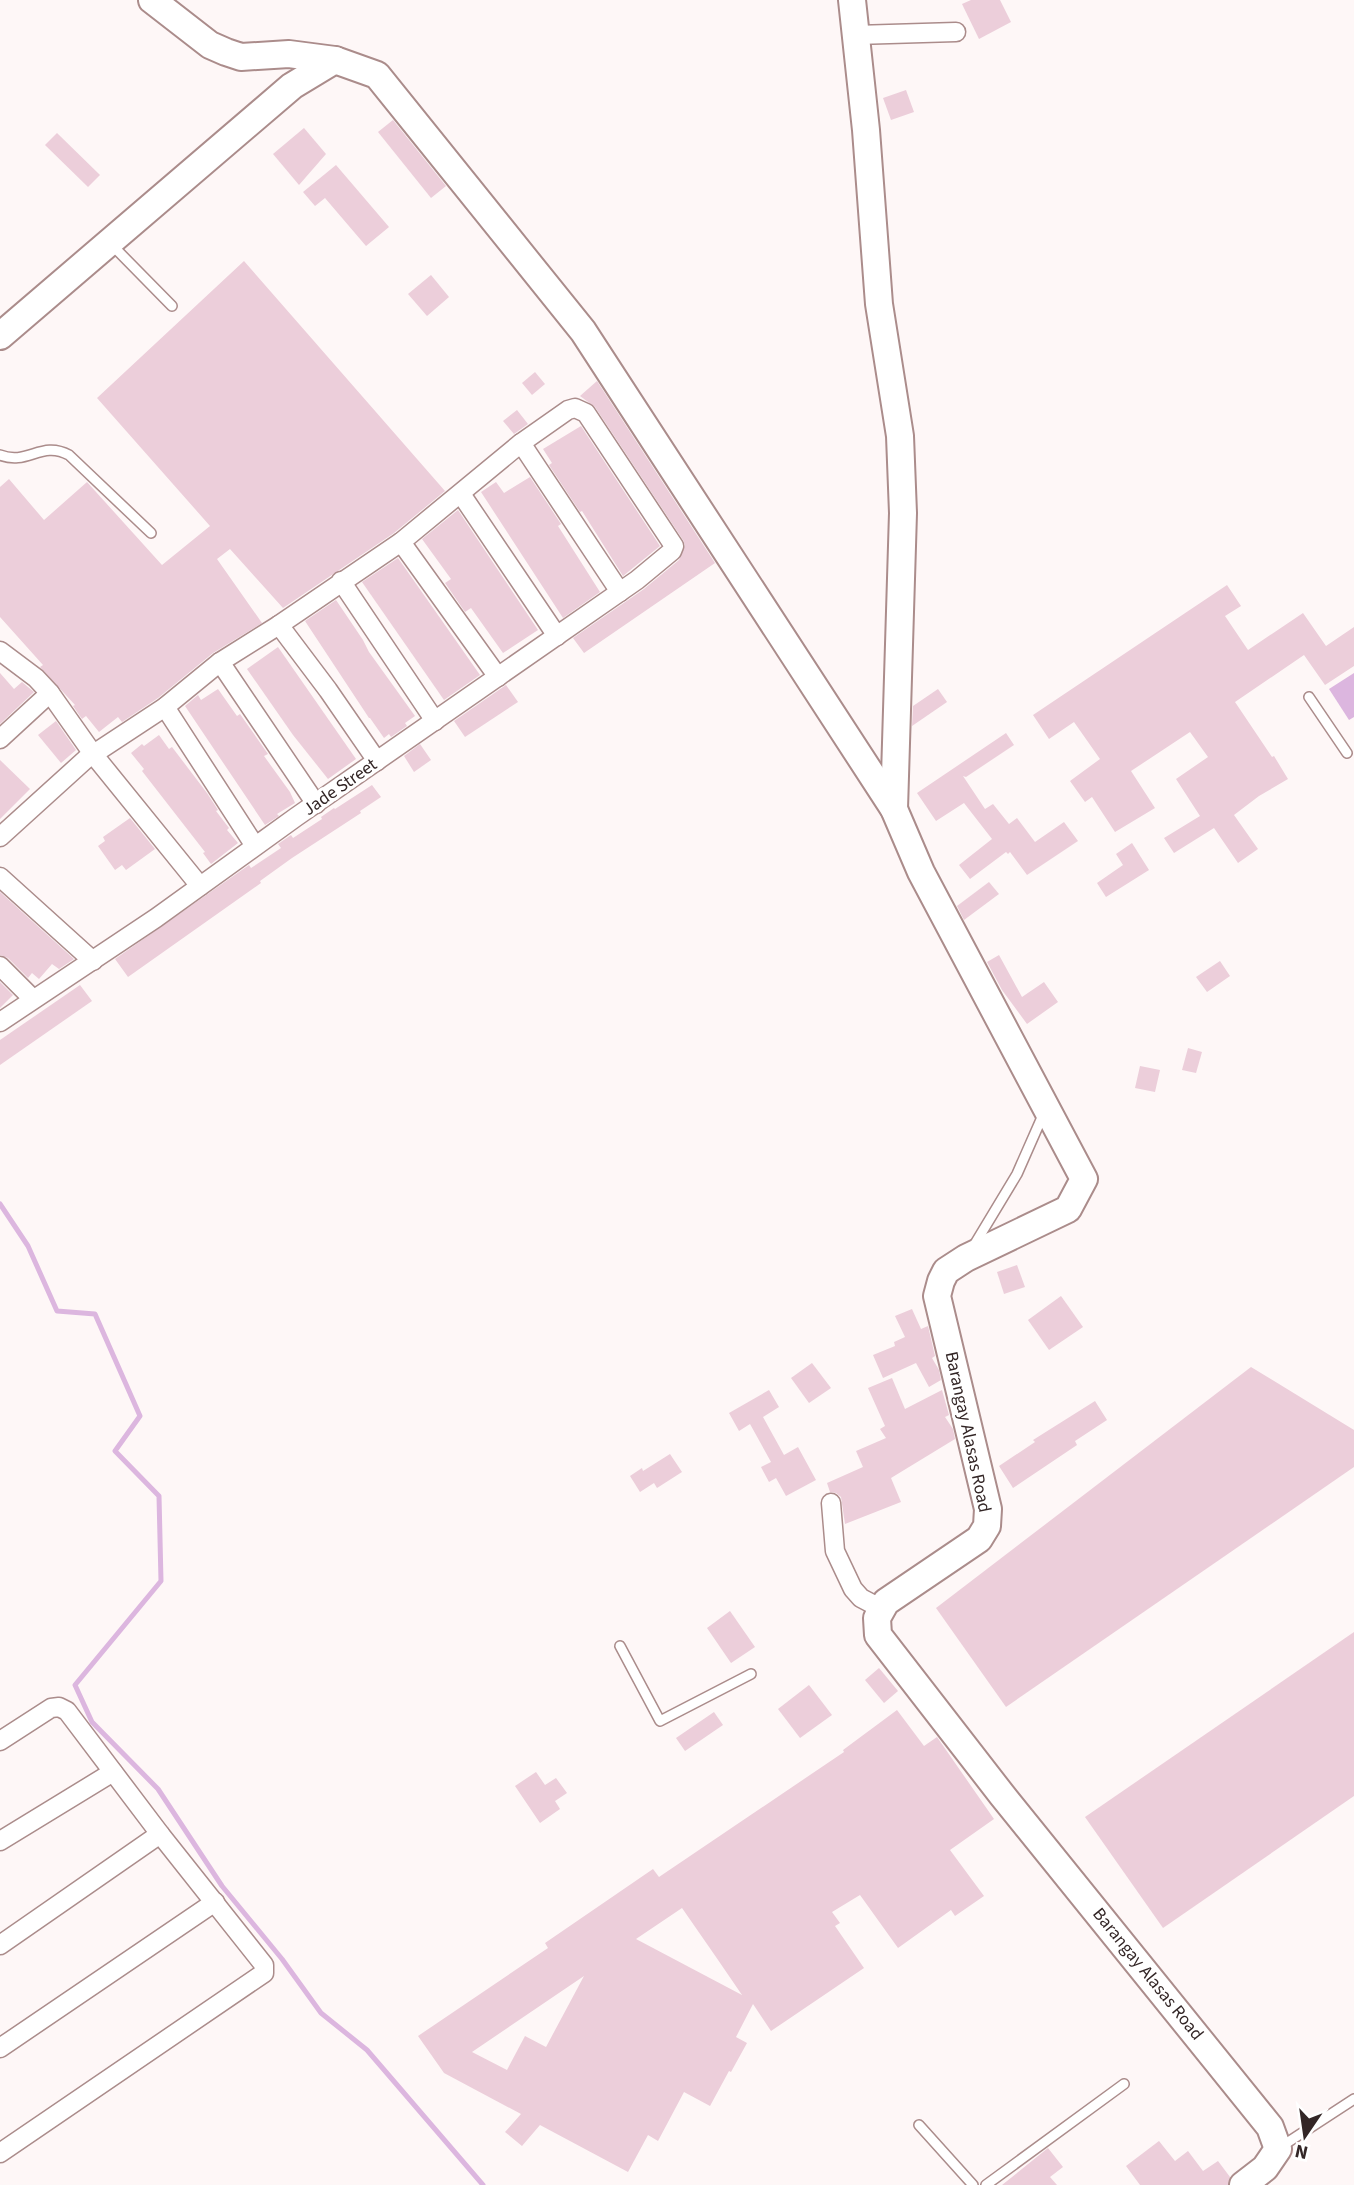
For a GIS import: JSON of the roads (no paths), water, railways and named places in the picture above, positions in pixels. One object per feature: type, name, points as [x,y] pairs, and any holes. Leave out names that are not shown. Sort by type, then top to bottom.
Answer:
[{"type":"street","name":"Barangay Alasas Road","points":[[152,0],[210,45],[226,52],[241,57],[289,54],[335,60],[377,75],[583,331],[894,809],[921,872],[1084,1179],[1068,1209],[966,1258],[947,1271],[941,1281],[937,1296],[988,1509],[987,1526],[979,1539],[886,1602],[877,1618],[878,1635],[1270,2127],[1278,2149]]},
{"type":"street","points":[[852,0],[866,130],[879,304],[900,436],[903,513],[894,809]]},
{"type":"street","points":[[856,35],[956,32]]},
{"type":"street","points":[[0,336],[292,86],[335,60]]},
{"type":"street","name":"Jade Street","points":[[0,1022],[93,961],[620,592],[673,551],[674,546],[582,410],[568,410],[521,443]]},
{"type":"street","points":[[0,837],[73,769],[164,707],[220,662],[401,542],[521,443],[620,592]]},
{"type":"street","points":[[461,494],[557,636]]},
{"type":"street","points":[[401,542],[498,677]]},
{"type":"street","points":[[341,581],[435,721]]},
{"type":"street","points":[[279,625],[377,761]]},
{"type":"street","points":[[0,651],[36,678],[50,693],[93,754],[200,886]]},
{"type":"street","points":[[220,662],[316,804]]},
{"type":"street","points":[[0,739],[50,693]]},
{"type":"street","points":[[164,707],[255,846]]},
{"type":"street","points":[[0,877],[93,961]]},
{"type":"street","points":[[0,966],[33,999]]},
{"type":"street","points":[[831,1503],[835,1551],[853,1588],[861,1598],[882,1609]]},
{"type":"street","points":[[0,1741],[51,1708],[59,1707],[67,1711],[264,1965],[264,1973],[0,2153]]},
{"type":"street","points":[[0,1841],[113,1772]]},
{"type":"street","points":[[0,1945],[160,1834]]},
{"type":"street","points":[[0,2048],[215,1902]]},
{"type":"street","points":[[1243,2185],[1265,2168],[1278,2149]]},
{"type":"lane","points":[[110,242],[172,306]]},
{"type":"lane","points":[[0,455],[12,459],[52,449],[69,455],[151,533]]},
{"type":"lane","points":[[1309,698],[1346,752]]},
{"type":"lane","points":[[966,1258],[1017,1174],[1046,1107]]},
{"type":"lane","points":[[620,1646],[660,1721],[751,1674]]},
{"type":"lane","points":[[986,2185],[1124,2084]]},
{"type":"lane","points":[[1278,2149],[1354,2099]]},
{"type":"lane","points":[[919,2125],[973,2185]]},
{"type":"waterway","points":[[0,1204],[28,1246],[57,1311],[95,1314],[140,1416],[115,1451],[159,1496],[161,1581],[75,1685],[92,1722],[158,1789],[222,1886],[282,1959],[321,2013],[367,2050],[483,2185]]}]
